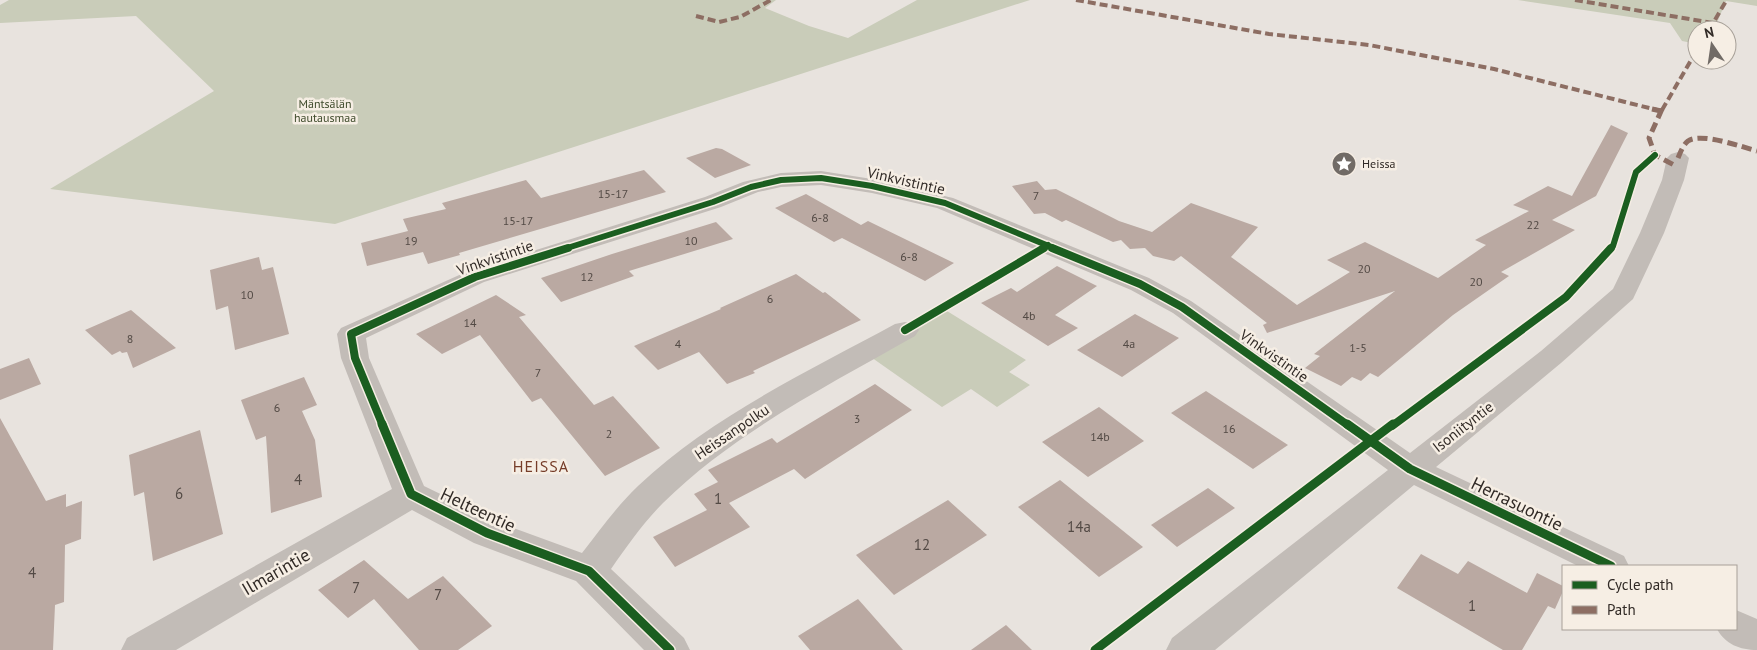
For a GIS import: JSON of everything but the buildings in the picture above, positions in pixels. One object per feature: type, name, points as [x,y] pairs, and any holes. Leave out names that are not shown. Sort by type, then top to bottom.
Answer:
[{"type":"street","name":"Isoniityntie","points":[[1186,650],[1551,357],[1624,293],[1652,233],[1673,180],[1678,158]]},
{"type":"street","name":"Vinkvistintie","points":[[411,494],[355,358],[352,334],[475,277],[698,207],[751,187],[781,180],[821,178],[872,186],[945,203],[1140,284],[1182,307],[1410,469]]},
{"type":"street","name":"Heissanpolku","points":[[588,571],[650,495],[702,449],[765,409],[905,330]]},
{"type":"street","name":"Herrasuontie","points":[[1410,469],[1608,565]]},
{"type":"street","name":"Helteentie","points":[[411,494],[488,533],[588,571],[670,650]]},
{"type":"street","name":"Ilmarintie","points":[[141,650],[411,494]]},
{"type":"street","points":[[1737,628],[1757,638]]},
{"type":"green space","name":"Mäntsälän hautausmaa","points":[[9,0],[776,0],[765,8],[809,26],[848,38],[917,0],[1030,0],[335,224],[50,189],[214,91],[136,16],[0,23],[0,5]]},
{"type":"green space","points":[[1518,0],[1757,0],[1757,6],[1726,1],[1718,20],[1687,20],[1687,42],[1682,41],[1670,23]]},
{"type":"green space","points":[[947,311],[1026,360],[1009,372],[1030,385],[997,407],[971,389],[942,407],[868,355]]},
{"type":"marked path","points":[[696,16],[719,22],[740,17],[771,0]]},
{"type":"marked path","points":[[1076,0],[1269,34],[1369,45],[1494,69],[1661,111]]},
{"type":"marked path","points":[[1575,0],[1700,20]]},
{"type":"marked path","points":[[1715,20],[1726,1]]},
{"type":"marked path","points":[[1676,166],[1655,155],[1649,138],[1661,111],[1687,67]]},
{"type":"marked path","points":[[1678,158],[1688,141],[1701,138],[1757,151]]},
{"type":"cycle path","points":[[1095,650],[1344,461],[1566,297],[1613,246],[1636,172],[1655,155]]},
{"type":"cycle path","points":[[670,650],[589,571],[487,533],[411,494],[355,358],[351,334],[475,277],[713,202],[751,187],[781,180],[821,178],[872,186],[945,203],[1140,284],[1182,307],[1410,469],[1609,565]]},
{"type":"cycle path","points":[[905,330],[1048,245]]},
{"type":"place","name":"Heissa","points":[[1344,164]]},
{"type":"district","name":"HEISSA","points":[[541,466]]}]
